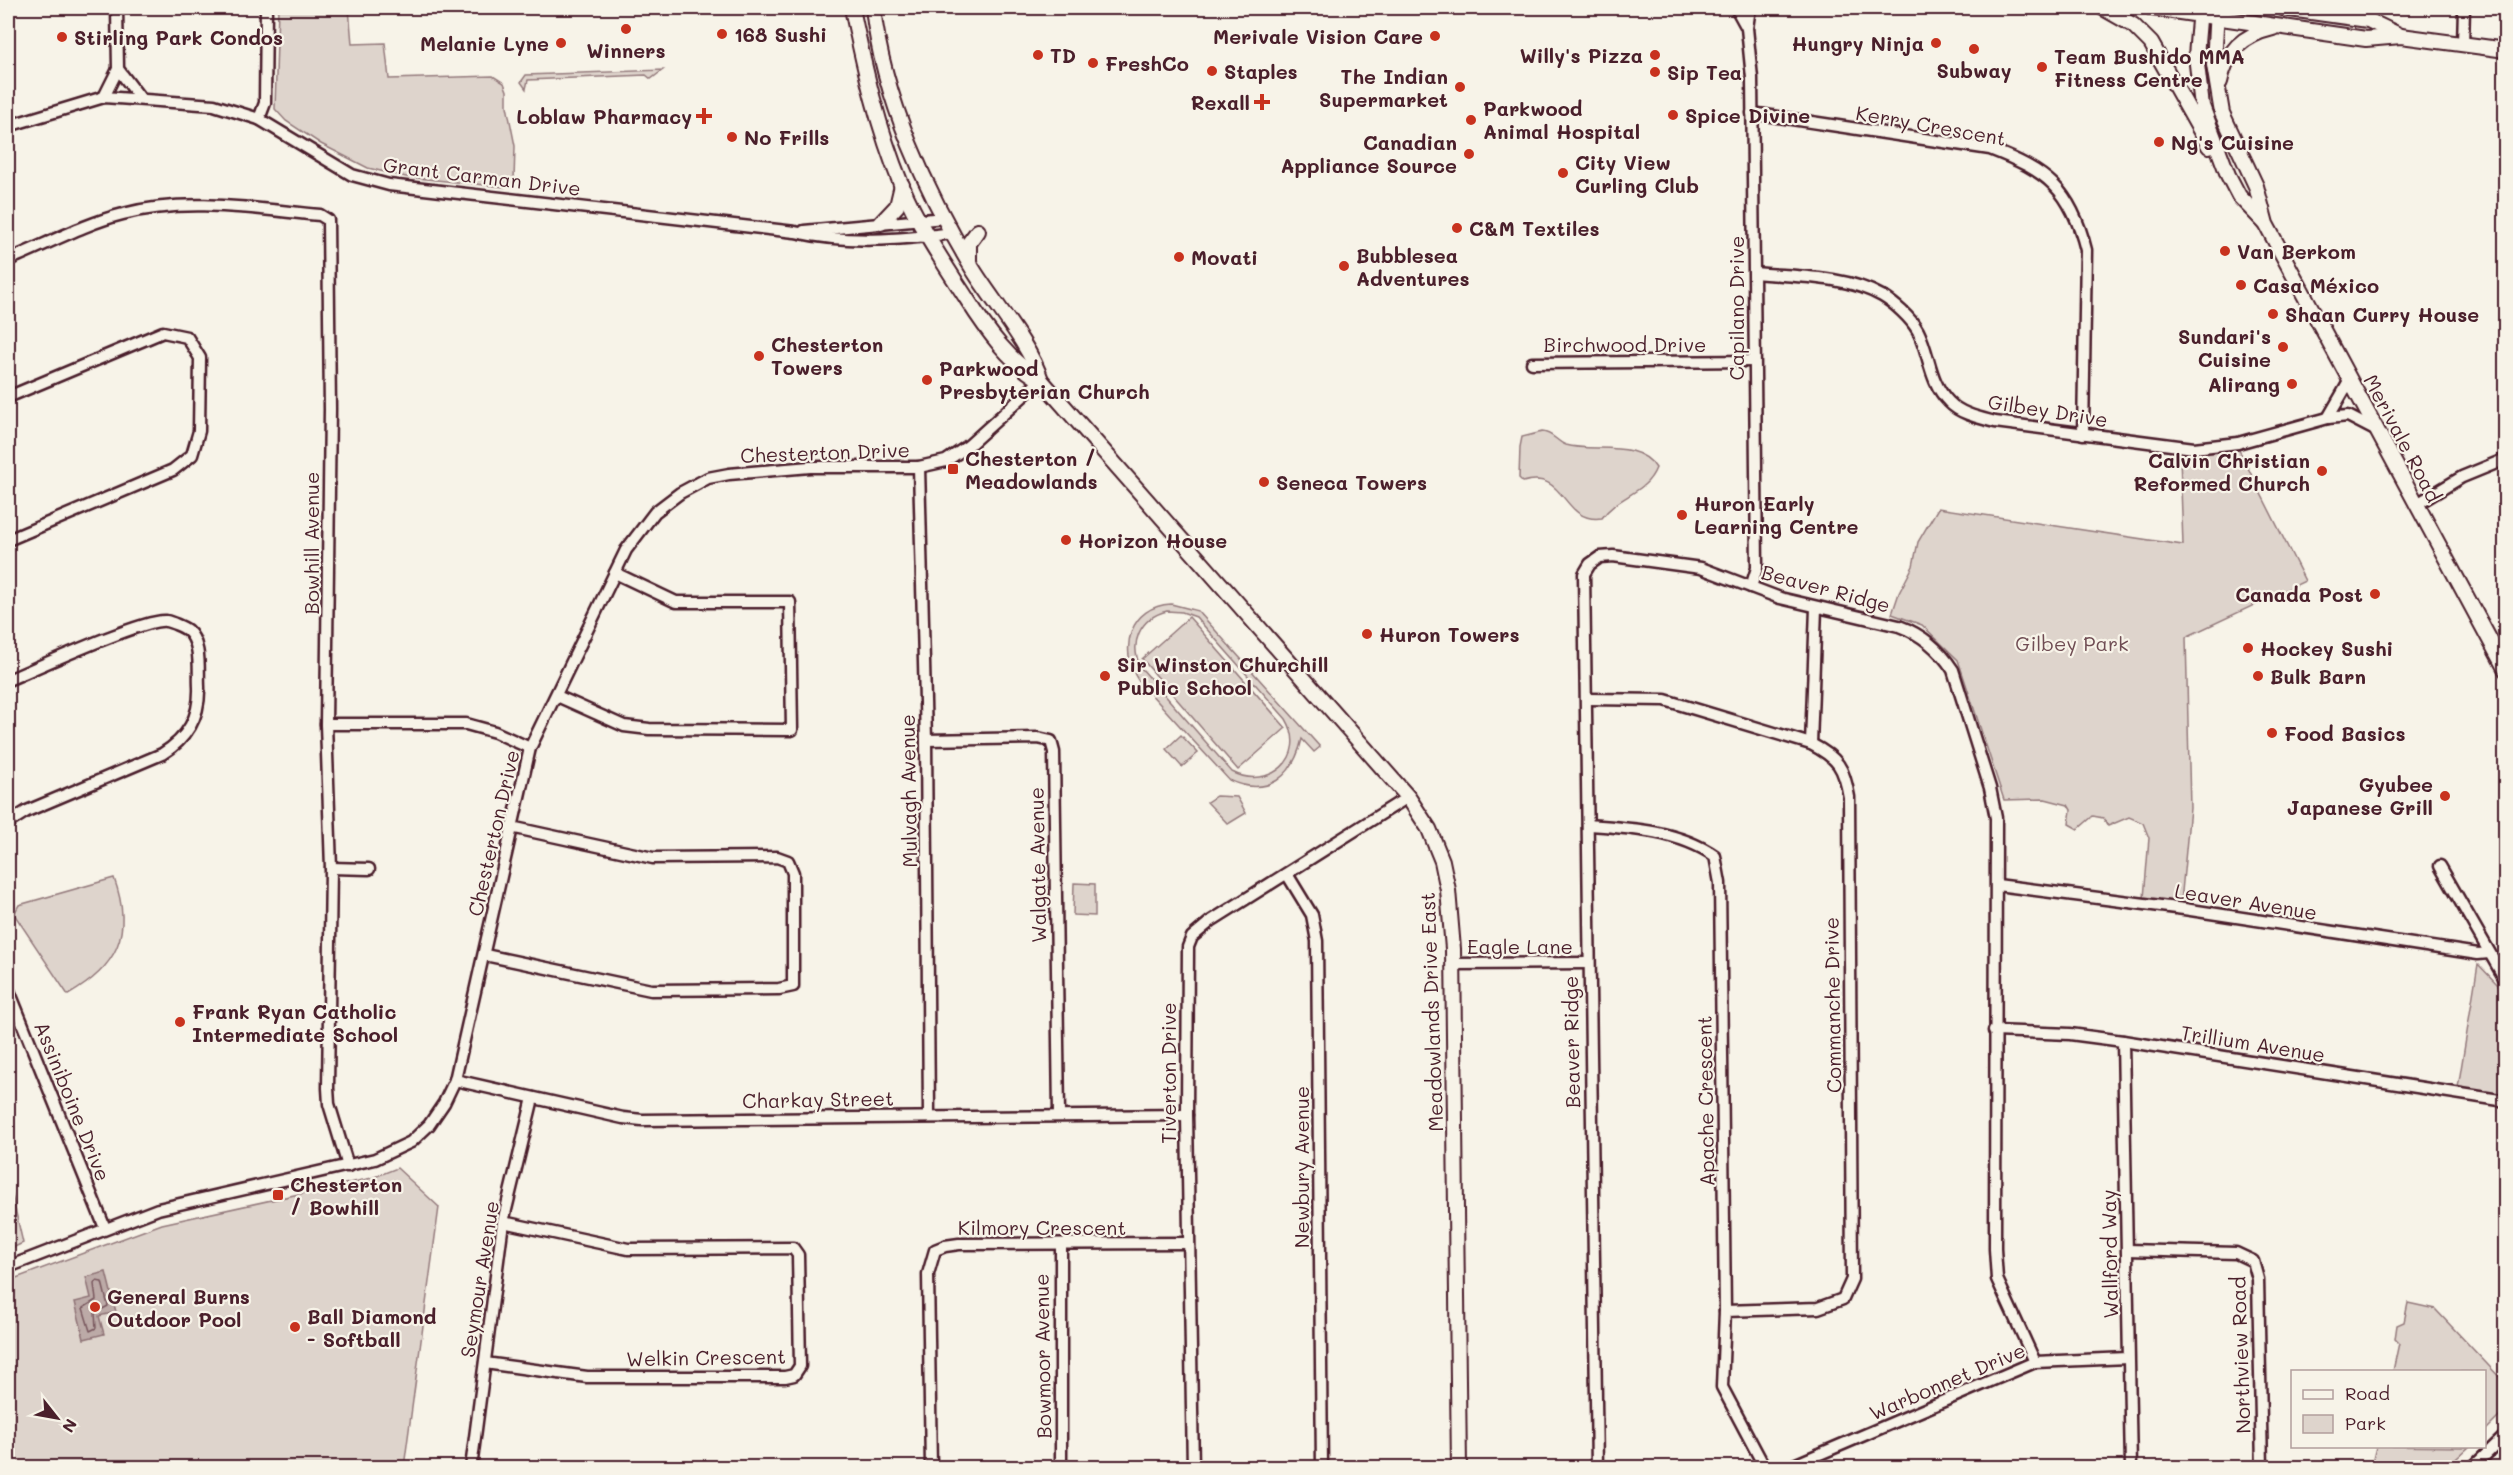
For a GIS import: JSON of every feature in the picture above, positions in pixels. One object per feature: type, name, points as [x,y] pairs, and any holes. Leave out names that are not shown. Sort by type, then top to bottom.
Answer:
[{"type":"main road","name":"Meadowlands Drive East","points":[[852,8],[880,123],[902,185],[928,236],[981,320],[1026,372],[1041,380],[1408,796],[1429,829],[1442,861],[1450,908],[1453,964],[1459,1467]]},
{"type":"main road","name":"Meadowlands Drive East","points":[[873,8],[876,37],[906,135],[952,233],[1036,364],[1041,380]]},
{"type":"main road","points":[[2103,8],[2133,25],[2151,43],[2228,176]]},
{"type":"main road","points":[[2152,8],[2217,12],[2278,26],[2366,39],[2401,36],[2505,50]]},
{"type":"main road","points":[[2283,8],[2368,20],[2401,36]]},
{"type":"main road","name":"Merivale Road","points":[[2199,11],[2196,56],[2199,93],[2228,176],[2239,196],[2266,224]]},
{"type":"main road","name":"Merivale Road","points":[[2217,12],[2214,65],[2218,96],[2226,124],[2256,186],[2266,224],[2505,670]]},
{"type":"main road","points":[[2218,96],[2225,62],[2234,49],[2247,37],[2278,26]]},
{"type":"main road","points":[[881,223],[897,206],[902,185]]},
{"type":"main road","points":[[970,264],[969,243],[978,231]]},
{"type":"street","points":[[104,97],[118,69],[117,8]]},
{"type":"street","points":[[259,119],[265,103],[266,8]]},
{"type":"street","name":"Capilano Drive","points":[[1736,8],[1748,28]]},
{"type":"street","name":"Capilano Drive","points":[[1750,8],[1748,28],[1752,78],[1757,568],[1751,587]]},
{"type":"street","points":[[2463,44],[2464,8]]},
{"type":"street","points":[[118,69],[141,99]]},
{"type":"street","name":"Grant Carman Drive","points":[[8,126],[104,97],[214,105],[259,119],[352,175],[378,182],[471,196],[795,232],[841,241],[952,233]]},
{"type":"street","name":"Kerry Crescent","points":[[1752,113],[1990,149],[2027,163],[2055,184],[2080,226],[2086,250],[2083,434]]},
{"type":"street","name":"Bowhill Avenue","points":[[8,260],[121,214],[147,209],[197,204],[320,215],[328,220],[330,376],[326,723],[331,868],[328,1088],[329,1104],[348,1166]]},
{"type":"street","name":"Grant Carman Drive","points":[[795,232],[944,218]]},
{"type":"street","name":"Gilbey Drive","points":[[1755,273],[1837,282],[1861,287],[1882,296],[1918,331],[1935,383],[1950,404],[1973,416],[1995,422],[2194,448],[2238,443],[2328,418],[2348,416],[2378,431]]},
{"type":"street","points":[[8,397],[164,332],[187,337],[200,358],[199,431],[192,455],[173,470],[8,540]]},
{"type":"street","name":"Birchwood Drive","points":[[1532,363],[1754,361]]},
{"type":"street","name":"Chesterton Drive","points":[[8,1267],[105,1228],[182,1202],[375,1159],[411,1142],[429,1125],[444,1103],[455,1080],[530,748],[626,550],[655,512],[680,493],[708,478],[729,474],[810,467],[919,467],[946,461],[968,446],[1041,380]]},
{"type":"street","points":[[2328,418],[2350,380]]},
{"type":"street","points":[[2417,504],[2462,477],[2505,459]]},
{"type":"street","name":"Mulvagh Avenue","points":[[919,467],[926,740],[929,1115]]},
{"type":"street","name":"Beaver Ridge","points":[[1597,1467],[1588,963],[1588,699],[1584,574],[1590,564],[1600,557],[1644,559],[1701,568],[1816,608],[1912,631],[1946,659],[1959,683],[1994,805],[1997,885],[1994,1031],[1997,1279],[2035,1362]]},
{"type":"street","points":[[557,696],[624,726],[649,729],[792,730],[790,602],[676,602],[615,573]]},
{"type":"street","points":[[1811,744],[1816,608]]},
{"type":"street","points":[[8,680],[139,626],[165,621],[187,631],[197,648],[199,706],[191,729],[174,747],[27,811],[8,823]]},
{"type":"street","name":"Commanche Drive","points":[[1588,699],[1665,700],[1811,744],[1831,754],[1845,774],[1850,797],[1852,1279],[1842,1299],[1818,1308],[1725,1311]]},
{"type":"street","points":[[326,723],[466,724],[495,732],[530,748]]},
{"type":"street","name":"Walgate Avenue","points":[[926,740],[1038,738],[1051,741],[1054,752],[1059,1114]]},
{"type":"street","name":"Tiverton Drive","points":[[1193,1467],[1186,1114],[1186,962],[1192,937],[1211,921],[1408,796]]},
{"type":"street","name":"Apache Crescent","points":[[1588,825],[1642,830],[1702,847],[1715,856],[1720,883],[1725,1311],[1722,1387],[1765,1467]]},
{"type":"street","points":[[485,955],[651,990],[779,989],[793,986],[793,873],[788,861],[777,857],[653,858],[511,827]]},
{"type":"street","points":[[2440,866],[2505,981]]},
{"type":"street","points":[[331,868],[369,869]]},
{"type":"street","name":"Newbury Avenue","points":[[1287,874],[1312,915],[1317,941],[1322,1467]]},
{"type":"street","name":"Leaver Avenue","points":[[1997,885],[2184,909],[2478,954],[2489,953]]},
{"type":"street","name":"Eagle Lane","points":[[1453,964],[1588,963]]},
{"type":"street","name":"Assiniboine Drive","points":[[8,988],[105,1228]]},
{"type":"street","name":"Trillium Avenue","points":[[1994,1031],[2070,1034],[2123,1041],[2505,1101]]},
{"type":"street","name":"Wallford Way","points":[[2123,1041],[2131,1467]]},
{"type":"street","name":"Charkay Street","points":[[455,1080],[623,1118],[642,1120],[929,1115],[1186,1114]]},
{"type":"street","name":"Seymour Avenue","points":[[471,1467],[503,1222],[533,1098]]},
{"type":"street","name":"Welkin Crescent","points":[[484,1363],[587,1377],[785,1377],[794,1375],[800,1366],[798,1255],[793,1248],[628,1249],[503,1222]]},
{"type":"street","name":"Kilmory Crescent","points":[[931,1467],[928,1274],[936,1250],[945,1245],[959,1244],[1188,1243]]},
{"type":"street","name":"Bowmoor Avenue","points":[[1060,1245],[1061,1467]]},
{"type":"street","name":"Northview Road","points":[[2128,1250],[2236,1253],[2253,1261],[2258,1279],[2262,1467]]},
{"type":"street","name":"Warbonnet Drive","points":[[1787,1467],[2035,1362],[2128,1358]]},
{"type":"street","points":[[2472,1467],[2505,1435]]},
{"type":"green space","points":[[278,8],[349,8],[352,44],[385,43],[389,79],[493,76],[504,83],[515,146],[514,180],[505,187],[406,177],[368,168],[321,144],[286,121],[275,109]]},
{"type":"green space","points":[[663,70],[651,79],[646,75],[528,80],[526,89],[521,82],[526,75]]},
{"type":"green space","points":[[1542,432],[1566,445],[1638,453],[1656,468],[1646,484],[1616,504],[1602,518],[1589,518],[1579,513],[1557,489],[1548,483],[1537,480],[1523,482],[1519,478],[1522,437]]},
{"type":"green space","name":"Gilbey Park","points":[[2239,450],[2305,581],[2186,637],[2190,808],[2181,902],[2144,898],[2149,838],[2143,823],[2129,817],[2108,826],[2103,818],[2093,816],[2078,829],[2069,824],[2071,810],[2068,805],[2045,799],[2004,800],[1958,660],[1922,625],[1892,614],[1899,593],[1913,566],[1918,542],[1938,508],[2183,545],[2180,456]]},
{"type":"green space","points":[[1171,604],[1198,611],[1320,747],[1314,752],[1302,739],[1292,764],[1277,780],[1267,785],[1256,787],[1229,780],[1138,680],[1132,668],[1129,643],[1132,631],[1137,621],[1146,612]],"holes":[[[1167,611],[1182,612],[1196,617],[1286,719],[1292,733],[1292,746],[1289,757],[1282,767],[1271,774],[1246,777],[1232,772],[1142,669],[1138,660],[1136,642],[1143,626],[1149,620]]]},
{"type":"green space","points":[[1189,617],[1286,728],[1238,770],[1142,659]]},
{"type":"green space","points":[[1181,735],[1198,753],[1182,767],[1166,749]]},
{"type":"green space","points":[[1216,796],[1237,797],[1246,813],[1228,824],[1207,802]]},
{"type":"green space","points":[[114,878],[122,916],[117,947],[99,973],[68,995],[14,914],[19,905]]},
{"type":"green space","points":[[1074,883],[1095,884],[1095,916],[1073,915]]},
{"type":"green space","points":[[2478,964],[2499,986],[2505,998],[2505,1096],[2458,1088]]},
{"type":"green space","points":[[397,1168],[439,1207],[404,1467],[8,1468],[8,1281],[162,1224],[372,1178]]},
{"type":"green space","points":[[8,1178],[23,1243],[8,1250]]},
{"type":"green space","points":[[2408,1303],[2435,1309],[2505,1383],[2505,1411],[2486,1430],[2486,1370],[2393,1370],[2399,1343],[2395,1339],[2397,1325],[2404,1322]]},
{"type":"green space","points":[[2376,1448],[2468,1448],[2447,1467],[2371,1467]]},
{"type":"water","name":"General Burns Outdoor Pool","points":[[106,1272],[116,1312],[99,1316],[104,1334],[84,1339],[75,1302],[91,1298],[86,1277]]},
{"type":"place","name":"Winners","points":[[626,29]]},
{"type":"place","name":"168 Sushi","points":[[722,34]]},
{"type":"place","name":"Merivale Vision Care","points":[[1435,36]]},
{"type":"place","name":"Stirling Park Condos","points":[[62,37]]},
{"type":"place","name":"Melanie Lyne","points":[[561,43]]},
{"type":"place","name":"Hungry Ninja","points":[[1936,43]]},
{"type":"place","name":"Subway","points":[[1974,49]]},
{"type":"place","name":"TD","points":[[1038,55]]},
{"type":"place","name":"Willy's Pizza","points":[[1655,55]]},
{"type":"place","name":"FreshCo","points":[[1093,63]]},
{"type":"place","name":"Team Bushido MMA Fitness Centre","points":[[2042,67]]},
{"type":"place","name":"Staples","points":[[1212,71]]},
{"type":"place","name":"Sip Tea","points":[[1655,72]]},
{"type":"place","name":"The Indian Supermarket","points":[[1460,87]]},
{"type":"place","name":"Rexall","points":[[1262,102]]},
{"type":"place","name":"Spice Divine","points":[[1673,115]]},
{"type":"place","name":"Loblaw Pharmacy","points":[[704,116]]},
{"type":"place","name":"Parkwood Animal Hospital","points":[[1471,120]]},
{"type":"place","name":"No Frills","points":[[732,137]]},
{"type":"place","name":"Ng's Cuisine","points":[[2159,142]]},
{"type":"place","name":"Canadian Appliance Source","points":[[1469,154]]},
{"type":"place","name":"City View Curling Club","points":[[1563,173]]},
{"type":"place","name":"C&M Textiles","points":[[1457,228]]},
{"type":"place","name":"Van Berkom","points":[[2225,251]]},
{"type":"place","name":"Movati","points":[[1179,257]]},
{"type":"place","name":"Bubblesea Adventures","points":[[1344,266]]},
{"type":"place","name":"Casa México","points":[[2241,285]]},
{"type":"place","name":"Shaan Curry House","points":[[2273,314]]},
{"type":"place","name":"Sundari's Cuisine","points":[[2283,347]]},
{"type":"place","name":"Chesterton Towers","points":[[759,356]]},
{"type":"place","name":"Parkwood Presbyterian Church","points":[[927,380]]},
{"type":"place","name":"Alirang","points":[[2292,384]]},
{"type":"place","name":"Chesterton / Meadowlands","points":[[953,469]]},
{"type":"place","name":"Calvin Christian Reformed Church","points":[[2322,471]]},
{"type":"place","name":"Seneca Towers","points":[[1264,482]]},
{"type":"place","name":"Huron Early Learning Centre","points":[[1682,515]]},
{"type":"place","name":"Horizon House","points":[[1066,540]]},
{"type":"place","name":"Canada Post","points":[[2375,594]]},
{"type":"place","name":"Huron Towers","points":[[1367,634]]},
{"type":"place","name":"Hockey Sushi","points":[[2248,648]]},
{"type":"place","name":"Sir Winston Churchill Public School","points":[[1105,676]]},
{"type":"place","name":"Bulk Barn","points":[[2258,676]]},
{"type":"place","name":"Food Basics","points":[[2272,733]]},
{"type":"place","name":"Gyubee Japanese Grill","points":[[2445,796]]},
{"type":"place","name":"Frank Ryan Catholic Intermediate School","points":[[180,1022]]},
{"type":"place","name":"Chesterton / Bowhill","points":[[278,1195]]},
{"type":"place","name":"General Burns Outdoor Pool","points":[[95,1307]]},
{"type":"place","name":"Ball Diamond - Softball","points":[[295,1327]]}]
